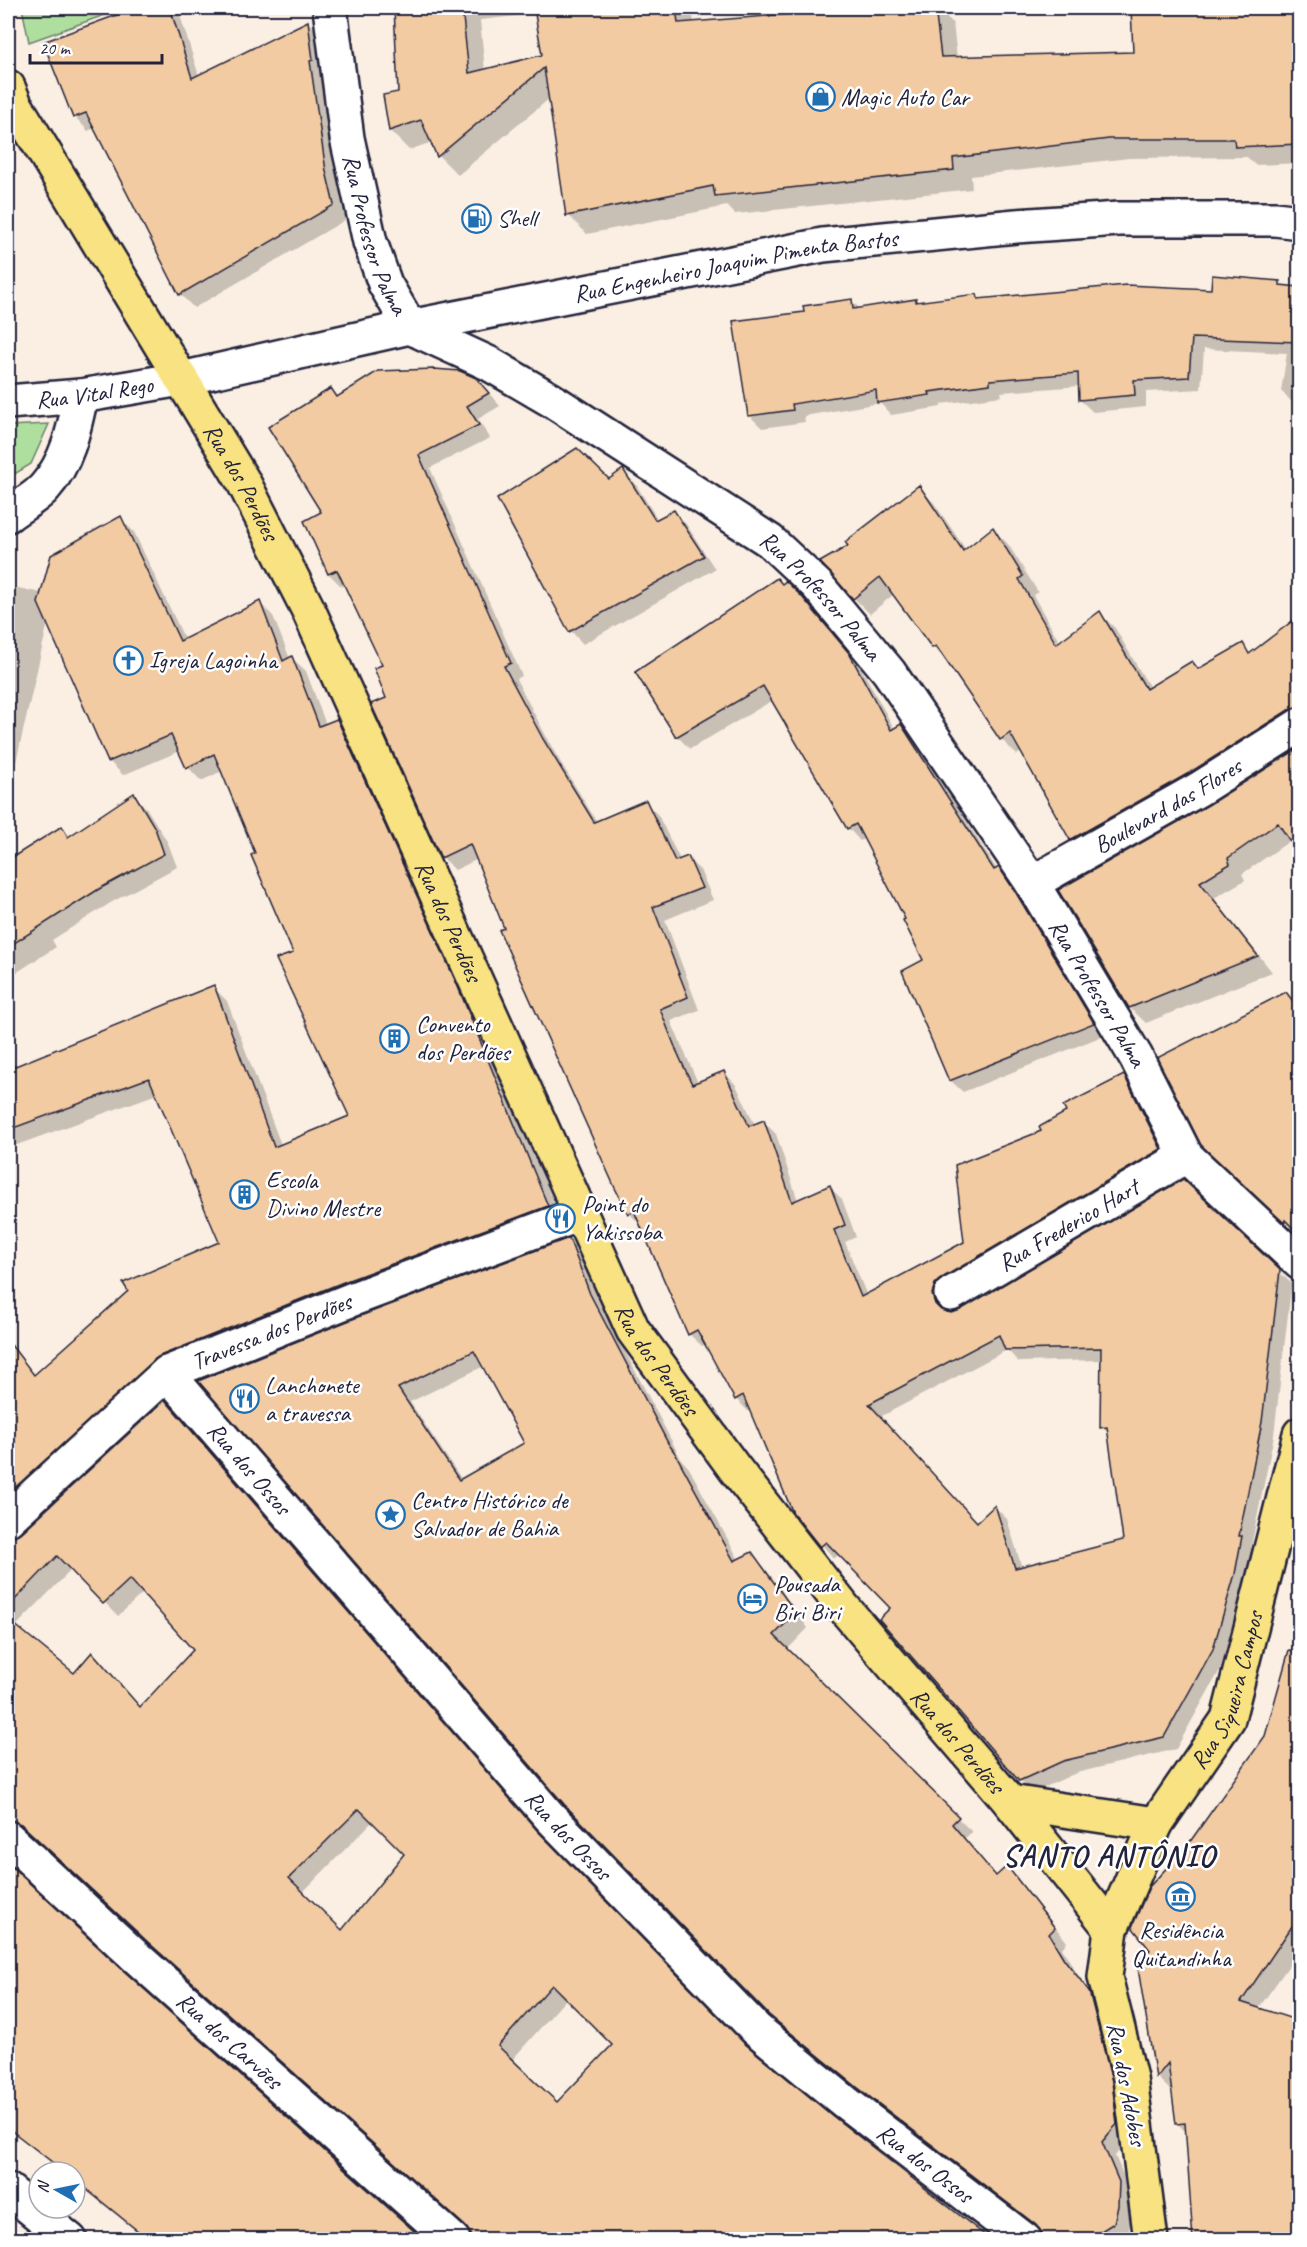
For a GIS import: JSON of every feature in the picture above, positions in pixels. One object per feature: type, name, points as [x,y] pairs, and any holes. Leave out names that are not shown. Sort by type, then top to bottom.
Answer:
[{"type":"main road","name":"Rua dos Perdões","points":[[10,98],[243,481],[308,609],[633,1330],[735,1468],[843,1607],[1010,1802],[1111,1929]]},
{"type":"main road","name":"Rua Siqueira Campos","points":[[1111,1929],[1156,1824],[1228,1719],[1299,1434]]},
{"type":"main road","name":"Rua dos Perdões","points":[[1010,1802],[1156,1824]]},
{"type":"main road","name":"Rua dos Adobes","points":[[1111,1929],[1105,1977],[1130,2078],[1152,2240]]},
{"type":"street","name":"Rua Professor Palma","points":[[330,8],[347,138],[370,242],[386,284],[410,327],[488,363],[553,401],[770,541],[817,585],[889,672],[1032,883],[1136,1057],[1186,1156],[1299,1263]]},
{"type":"street","name":"Rua Engenheiro Joaquim Pimenta Bastos","points":[[181,379],[410,327],[823,245],[1016,226],[1119,219],[1275,219],[1299,222]]},
{"type":"street","name":"Rua Vital Rego","points":[[8,402],[81,396],[181,379]]},
{"type":"street","points":[[8,515],[45,488],[60,466],[73,437],[81,396]]},
{"type":"street","name":"Boulevard das Flores","points":[[1032,883],[1199,789],[1299,725]]},
{"type":"street","name":"Rua Frederico Hart","points":[[951,1294],[1186,1156]]},
{"type":"street","name":"Travessa dos Perdões","points":[[8,1519],[167,1374],[353,1299],[580,1214]]},
{"type":"street","name":"Rua dos Ossos","points":[[167,1374],[550,1817],[756,2029],[845,2102],[1025,2240]]},
{"type":"street","name":"Rua dos Carvões","points":[[8,1838],[136,1957],[453,2240]]},
{"type":"street","points":[[8,2190],[70,2240]]},
{"type":"green space","points":[[22,8],[124,8],[29,42]]},
{"type":"green space","points":[[49,424],[31,464],[8,478],[8,426]]},
{"type":"building","points":[[136,8],[170,8],[192,78],[308,21],[313,60],[310,61],[326,171],[334,205],[179,295],[86,113],[73,118],[43,42]]},
{"type":"building","points":[[394,8],[462,8],[469,73],[542,55],[534,8],[676,8],[678,23],[868,8],[935,8],[941,57],[1133,52],[1131,8],[1299,8],[1299,144],[1235,147],[1234,139],[1109,139],[953,158],[954,170],[715,196],[713,186],[566,216],[544,68],[437,157],[421,120],[389,131],[383,95],[398,92]]},
{"type":"building","points":[[1212,275],[1280,281],[1280,285],[1299,287],[1299,342],[1192,338],[1189,377],[1134,380],[1135,395],[1079,400],[1078,373],[990,380],[990,384],[929,392],[930,395],[877,403],[876,390],[792,404],[793,410],[748,416],[733,321],[804,312],[803,306],[852,299],[853,309],[916,299],[916,302],[977,294],[978,299],[1126,285],[1211,289]]},
{"type":"building","points":[[434,369],[460,371],[476,378],[489,393],[467,406],[479,425],[419,455],[511,663],[504,666],[543,739],[594,822],[646,800],[675,861],[688,856],[702,888],[653,907],[688,997],[660,1009],[692,1084],[724,1071],[749,1126],[764,1120],[792,1202],[830,1185],[845,1225],[834,1230],[861,1297],[964,1242],[955,1165],[1041,1131],[1039,1127],[1066,1112],[1063,1106],[1124,1075],[1161,1149],[942,1278],[935,1284],[932,1294],[935,1304],[941,1310],[951,1313],[960,1310],[1183,1179],[1280,1270],[1262,1422],[1239,1536],[1242,1536],[1235,1574],[1213,1649],[1164,1737],[1063,1761],[1019,1781],[879,1619],[890,1608],[826,1542],[820,1547],[793,1513],[743,1395],[735,1400],[697,1330],[688,1335],[634,1211],[628,1214],[614,1186],[499,930],[504,928],[470,844],[441,858],[371,704],[386,698],[374,668],[382,665],[337,570],[328,574],[304,521],[321,512],[268,427],[331,388],[337,397],[378,371]],"holes":[[[999,1335],[1005,1350],[1101,1348],[1100,1428],[1107,1427],[1123,1540],[1015,1568],[995,1505],[977,1522],[869,1404]]]},
{"type":"building","points":[[577,448],[609,479],[623,469],[655,520],[674,510],[704,556],[569,632],[497,499]]},
{"type":"building","points":[[919,485],[963,551],[993,527],[1023,576],[1019,579],[1056,644],[1100,611],[1146,689],[1192,661],[1198,669],[1243,643],[1249,654],[1299,616],[1299,706],[1290,709],[1189,773],[1070,840],[1010,733],[1000,740],[936,646],[932,648],[880,577],[853,599],[820,562],[848,546],[845,542]]},
{"type":"building","points":[[121,516],[180,641],[260,601],[283,661],[292,656],[319,726],[337,719],[456,982],[548,1206],[346,1281],[160,1356],[8,1494],[8,1341],[34,1375],[128,1291],[123,1283],[219,1242],[149,1078],[8,1130],[8,1069],[214,985],[274,1147],[349,1116],[276,959],[293,953],[251,855],[255,853],[214,754],[186,768],[171,735],[108,762],[38,603],[51,555]]},
{"type":"building","points":[[777,578],[782,584],[786,581],[803,598],[849,653],[891,730],[901,724],[994,870],[999,867],[1016,893],[1094,1023],[949,1081],[902,971],[923,960],[903,920],[905,919],[856,824],[847,829],[763,686],[676,737],[635,672]]},
{"type":"building","points":[[1299,748],[1299,855],[1278,823],[1228,858],[1230,864],[1200,882],[1258,956],[1129,1008],[1058,890],[1208,805]]},
{"type":"building","points":[[134,793],[155,828],[164,854],[99,889],[8,947],[8,860],[62,826],[68,837]]},
{"type":"building","points":[[1286,992],[1299,1009],[1299,1234],[1285,1220],[1284,1223],[1201,1145],[1157,1058]]},
{"type":"building","points":[[569,1238],[590,1294],[668,1443],[734,1561],[752,1552],[796,1613],[774,1635],[959,1817],[952,1824],[996,1876],[1007,1866],[1055,1928],[1049,1934],[1064,1959],[1089,1991],[1112,2081],[1117,2124],[1102,2142],[1119,2182],[1118,2206],[1114,2223],[1090,2238],[1043,2237],[1036,2225],[857,2087],[769,2015],[564,1804],[198,1381],[360,1316]],"holes":[[[474,1351],[524,1443],[459,1480],[398,1388]]]},
{"type":"building","points":[[165,1400],[536,1829],[743,2042],[834,2117],[991,2240],[471,2240],[471,2234],[465,2226],[149,1943],[21,1824],[8,1820],[8,1619],[74,1673],[92,1652],[140,1707],[193,1650],[130,1579],[103,1604],[57,1556],[8,1607],[8,1537],[21,1533]],"holes":[[[359,1809],[404,1854],[342,1930],[289,1878]],[[552,1985],[612,2045],[557,2102],[498,2046]]]},
{"type":"building","points":[[1289,1650],[1299,1651],[1299,1916],[1241,2002],[1299,2021],[1299,2240],[1193,2240],[1185,2123],[1176,2124],[1168,2063],[1156,2078],[1137,1962],[1150,1950],[1132,1927],[1149,1887],[1187,1846],[1265,1736]]},
{"type":"building","points":[[8,1863],[124,1971],[424,2240],[149,2240],[87,2190],[87,2160],[49,2160],[8,2128]]},
{"type":"place","name":"Magic Auto Car","points":[[820,97]]},
{"type":"place","name":"Shell","points":[[476,218]]},
{"type":"place","name":"Igreja Lagoinha","points":[[128,660]]},
{"type":"place","name":"Convento dos Perdões","points":[[395,1038]]},
{"type":"place","name":"Escola Divino Mestre","points":[[245,1194]]},
{"type":"place","name":"Point do Yakissoba","points":[[561,1218]]},
{"type":"place","name":"Lanchonete a travessa","points":[[244,1399]]},
{"type":"place","name":"Centro Histórico de Salvador de Bahia","points":[[390,1514]]},
{"type":"place","name":"Pousada Biri Biri","points":[[753,1598]]},
{"type":"place","name":"Residência Quitandinha","points":[[1181,1897]]},
{"type":"district","name":"SANTO ANTÔNIO","points":[[1109,1856]]}]
